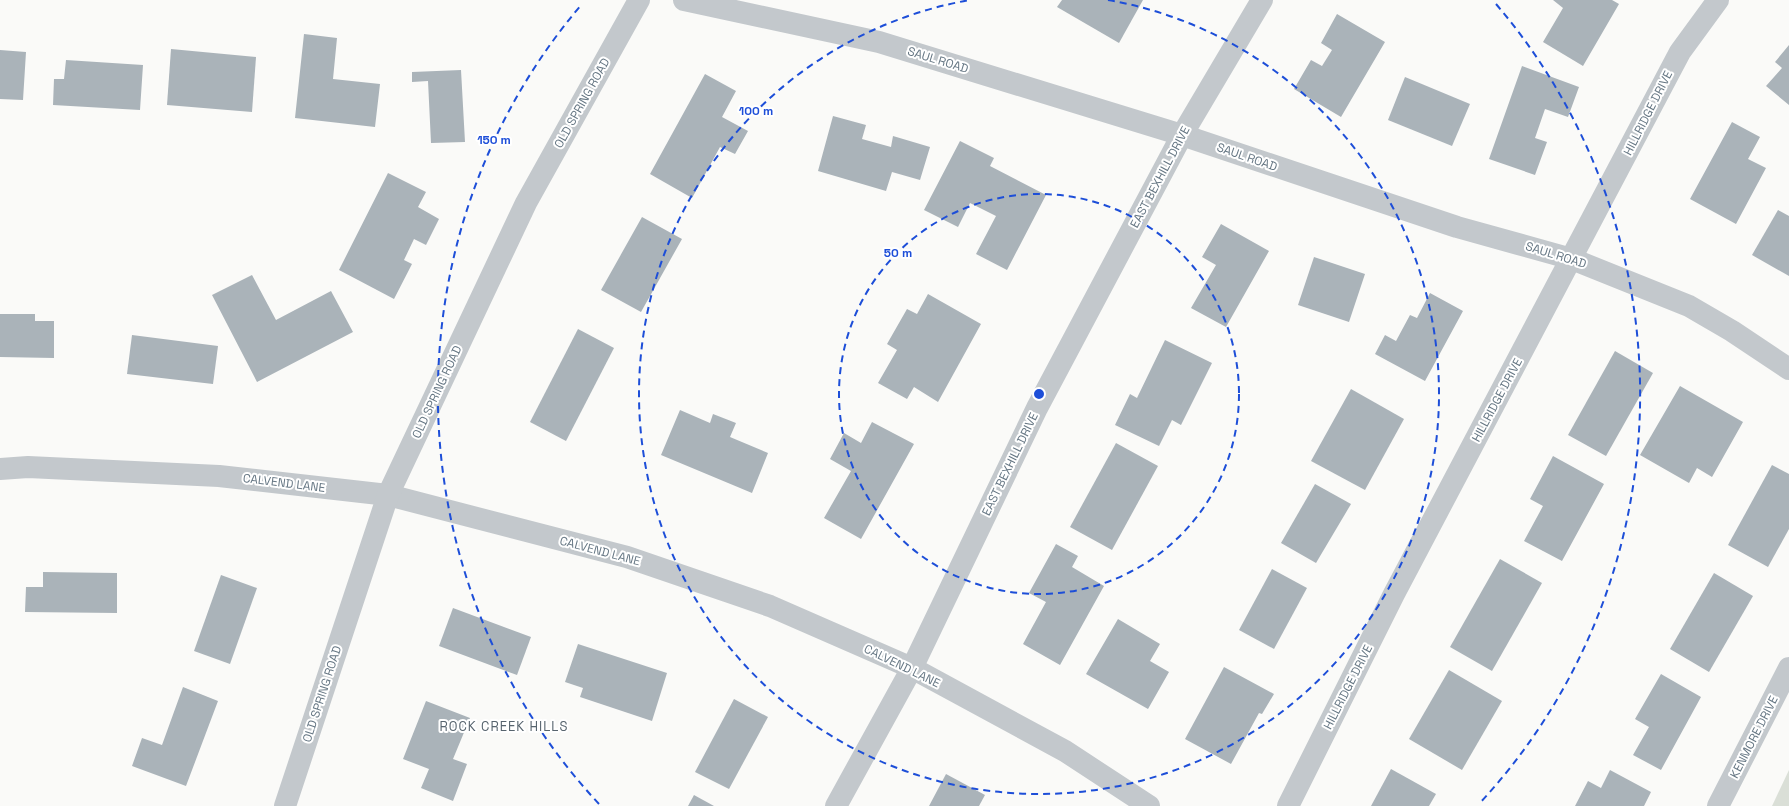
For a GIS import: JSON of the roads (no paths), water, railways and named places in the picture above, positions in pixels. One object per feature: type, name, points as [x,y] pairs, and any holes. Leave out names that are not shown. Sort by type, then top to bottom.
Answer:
[{"type":"street","name":"OLD SPRING ROAD","points":[[285,806],[388,495],[526,203],[639,0]]},
{"type":"street","name":"SAUL ROAD","points":[[684,0],[879,42],[1182,135],[1457,227],[1572,258],[1689,306],[1732,331],[1789,369]]},
{"type":"street","name":"EAST BEXHILL DRIVE","points":[[836,806],[912,668],[1038,408],[1182,135],[1262,0]]},
{"type":"street","name":"HILLRIDGE DRIVE","points":[[1288,806],[1394,594],[1680,52],[1718,0]]},
{"type":"street","name":"CALVEND LANE","points":[[0,469],[28,467],[219,476],[388,495],[640,561],[770,606],[912,668],[1065,751],[1149,806]]},
{"type":"street","name":"KENMORE DRIVE","points":[[1718,806],[1789,668]]},
{"type":"district","name":"ROCK CREEK HILLS","points":[[504,726]]}]
